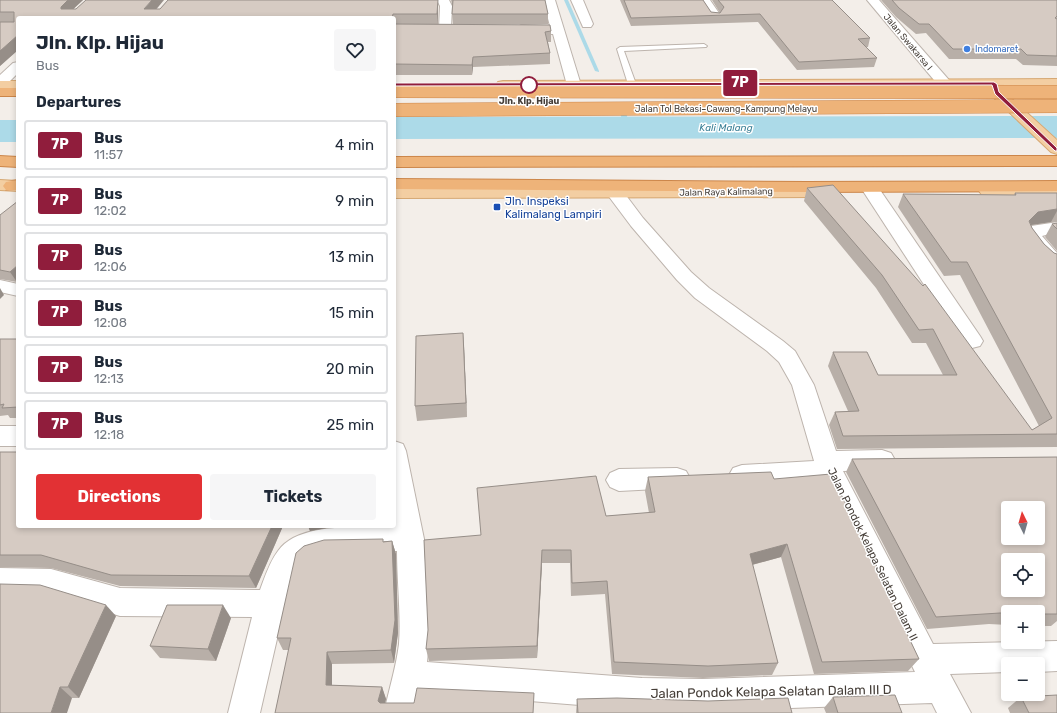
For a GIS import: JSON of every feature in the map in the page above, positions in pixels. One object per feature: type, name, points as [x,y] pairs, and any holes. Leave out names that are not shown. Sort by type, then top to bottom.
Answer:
[{"type":"highway","points":[[396,90],[1057,92]]},
{"type":"highway","points":[[0,92],[16,92]]},
{"type":"highway","name":"Jalan Tol Bekasi–Cawang–Kampung Melayu","points":[[396,110],[1057,106]]},
{"type":"highway","points":[[0,161],[16,162]]},
{"type":"highway","points":[[396,162],[1057,161]]},
{"type":"highway","points":[[396,187],[1057,186]]},
{"type":"main road","points":[[396,85],[944,83],[979,84],[996,88],[1057,83]]},
{"type":"main road","points":[[0,84],[16,85]]},
{"type":"main road","points":[[996,88],[1015,109],[1057,149]]},
{"type":"main road","name":"Jalan Raya Kalimalang","points":[[396,187],[616,194],[872,191],[1057,191]]},
{"type":"street","points":[[443,0],[446,6],[445,28]]},
{"type":"street","points":[[577,0],[587,24]]},
{"type":"street","points":[[704,0],[715,16]]},
{"type":"street","name":"Jalan Swakarsa I","points":[[873,0],[944,83]]},
{"type":"street","points":[[551,1],[574,85]]},
{"type":"street","points":[[430,28],[460,29]]},
{"type":"street","points":[[505,29],[559,30]]},
{"type":"street","points":[[0,84],[16,68]]},
{"type":"street","points":[[872,191],[972,341]]},
{"type":"street","name":"Jalan Pondok Kelapa Selatan Dalam II","points":[[616,194],[637,222],[684,276],[702,293],[775,346],[787,357],[802,385],[829,466],[925,659],[948,700]]},
{"type":"street","points":[[1051,228],[1037,230],[1032,235],[1057,264]]},
{"type":"street","points":[[0,286],[16,290]]},
{"type":"street","points":[[0,436],[16,436]]},
{"type":"street","points":[[619,480],[709,476],[907,460]]},
{"type":"street","points":[[396,462],[410,539],[414,642],[410,676],[404,692],[400,713]]},
{"type":"street","points":[[244,713],[270,604],[280,574],[288,559],[298,549],[313,543],[329,540],[410,539]]},
{"type":"street","points":[[0,581],[51,582],[120,602],[270,604]]},
{"type":"street","points":[[925,659],[1057,656]]},
{"type":"street","name":"Jalan Pondok Kelapa Selatan Dalam III D","points":[[410,676],[642,694],[948,700]]},
{"type":"lane","points":[[632,84],[620,49],[704,46]]},
{"type":"building","points":[[0,0],[68,0],[61,7],[61,9],[76,9],[86,0],[152,0],[144,9],[160,9],[168,0],[438,0],[437,14],[393,14],[392,16],[16,16],[16,37],[0,51],[0,22],[14,22],[14,12],[0,12]]},
{"type":"building","points":[[453,0],[545,0],[548,14],[452,14]]},
{"type":"building","points":[[624,0],[703,0],[711,12],[720,13],[724,7],[718,0],[832,0],[870,38],[858,39],[877,58],[799,62],[760,14],[631,18]]},
{"type":"building","points":[[892,0],[1057,0],[1057,16],[1055,18],[1057,19],[1057,56],[1027,55],[1021,49],[953,49],[929,24],[919,24],[899,8]]},
{"type":"building","points":[[396,24],[550,25],[551,31],[545,32],[550,53],[473,57],[472,65],[396,64]]},
{"type":"building","points":[[833,185],[923,286],[925,284],[1032,430],[1052,418],[967,262],[951,262],[903,194],[1016,195],[1015,193],[1057,193],[1057,209],[1038,212],[1029,221],[1032,228],[1044,244],[1057,254],[1057,434],[843,436],[835,412],[859,411],[833,352],[867,352],[878,375],[957,375],[933,329],[919,330],[882,275],[807,188]]},
{"type":"building","points":[[16,203],[16,267],[10,272],[0,270],[0,215]]},
{"type":"building","points":[[1057,223],[1057,229],[1052,224]]},
{"type":"building","points":[[463,333],[466,403],[415,406],[416,336]]},
{"type":"building","points":[[0,339],[16,339],[16,407],[2,408],[4,404],[0,405]]},
{"type":"building","points":[[0,452],[16,452],[16,528],[271,528],[249,576],[111,575],[41,555],[0,555]]},
{"type":"building","points":[[1057,457],[1057,614],[1045,614],[1045,605],[1001,605],[1001,613],[936,617],[852,459]]},
{"type":"building","points":[[771,472],[774,479],[831,474],[903,619],[900,619],[919,659],[822,662],[787,544],[750,554],[778,663],[708,666],[614,662],[607,581],[572,583],[571,550],[542,550],[537,646],[426,649],[428,630],[424,540],[481,535],[477,488],[596,476],[606,516],[655,512],[648,477]]},
{"type":"building","points":[[383,539],[383,542],[392,541],[395,620],[391,650],[327,652],[326,685],[382,687],[378,701],[380,703],[414,703],[417,688],[534,693],[533,713],[275,713],[291,638],[277,638],[296,553],[304,546],[324,540]]},
{"type":"building","points":[[0,584],[40,585],[106,605],[68,687],[60,687],[51,713],[0,713]]},
{"type":"building","points":[[167,605],[223,605],[208,649],[150,646]]},
{"type":"building","points":[[895,695],[902,713],[838,713],[833,697]]},
{"type":"building","points":[[1057,695],[1057,713],[1029,713],[1023,701],[1045,701],[1045,696]]},
{"type":"building","points":[[617,698],[708,701],[788,698],[792,713],[578,713],[577,699]]},
{"type":"waterway","points":[[566,0],[597,71]]},
{"type":"waterway","points":[[623,112],[627,129]]},
{"type":"waterway","name":"Kali Malang","points":[[396,128],[1057,127]]},
{"type":"waterway","name":"Kali Malang","points":[[0,131],[16,131]]},
{"type":"bus line","name":"7P","points":[[396,85],[994,84],[997,93],[1057,149]]},
{"type":"place","name":"Indomaret","points":[[967,49]]},
{"type":"place","name":"Jln. Klp. Hijau","points":[[529,85]]},
{"type":"place","name":"Jln. Inspeksi Kalimalang Lampiri","points":[[497,207]]}]
